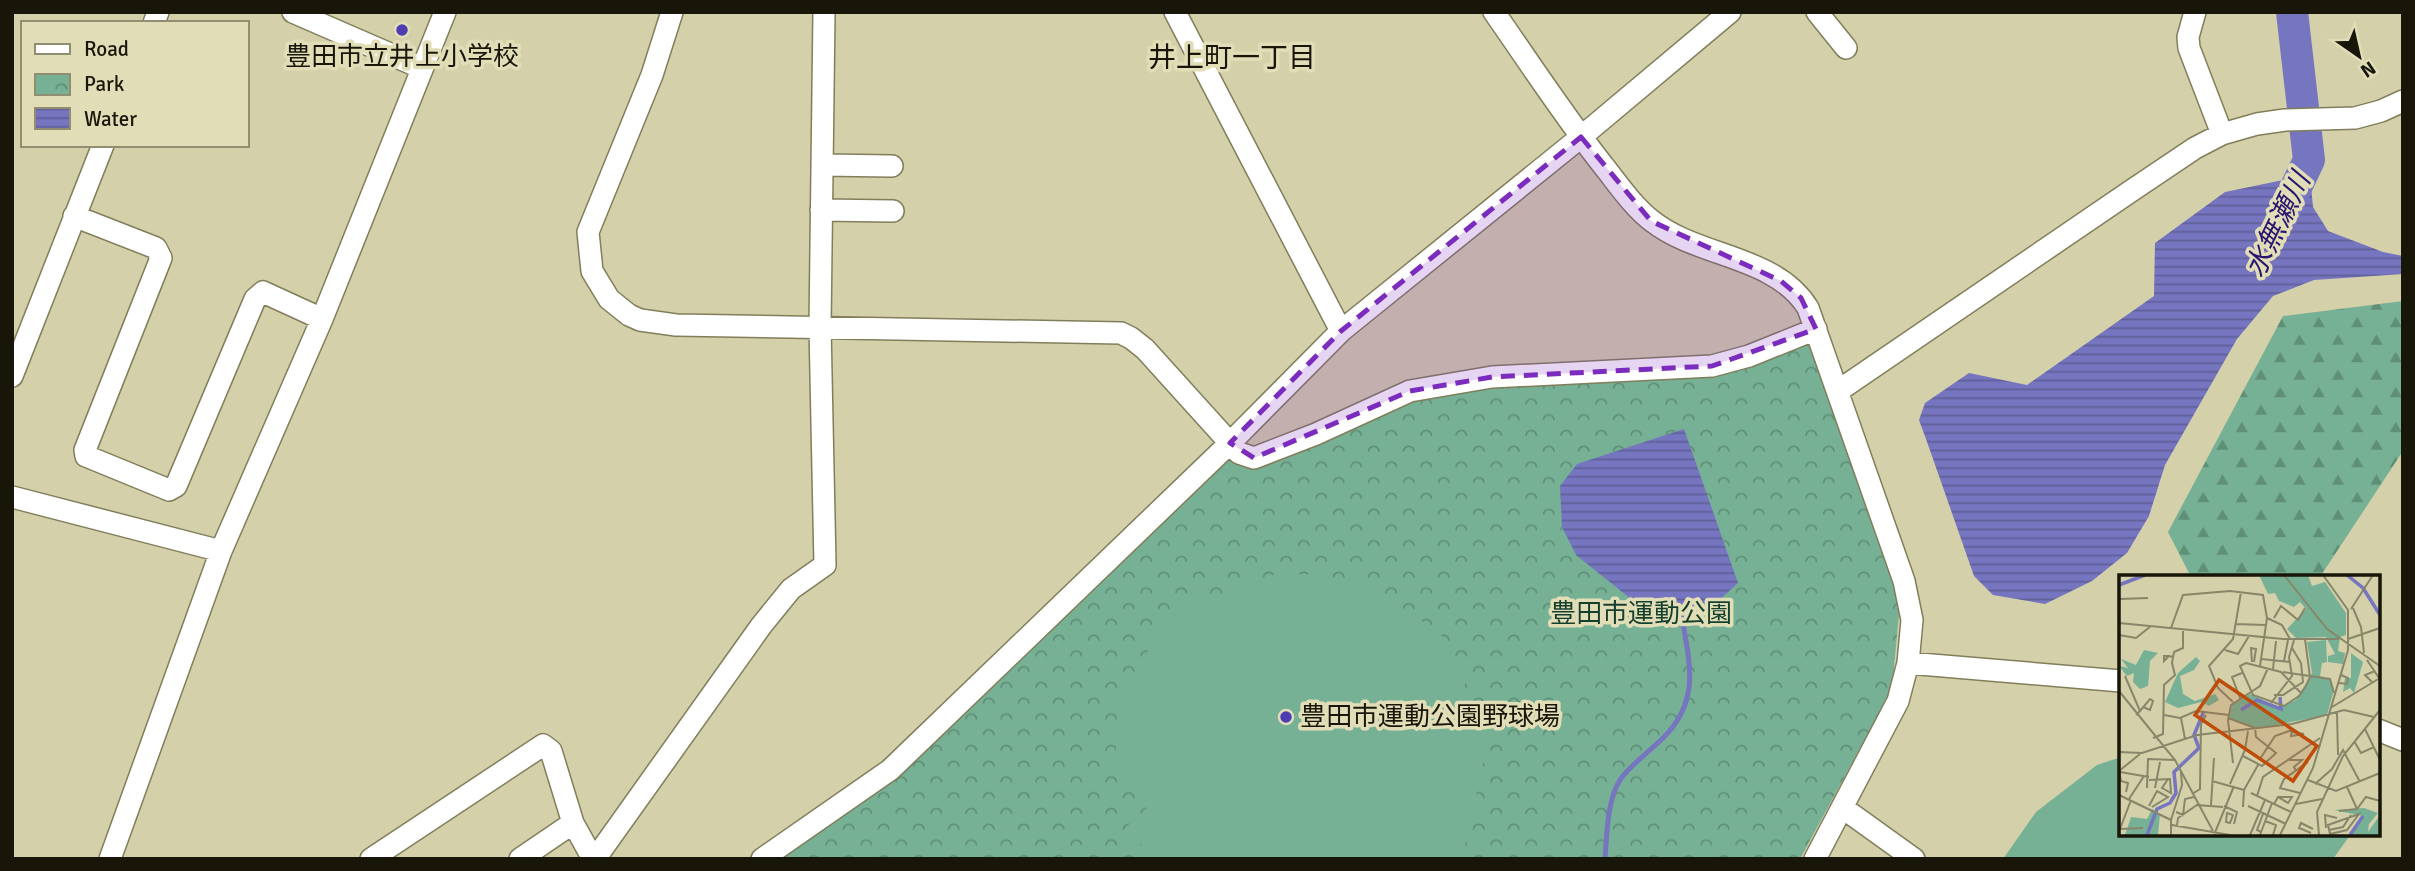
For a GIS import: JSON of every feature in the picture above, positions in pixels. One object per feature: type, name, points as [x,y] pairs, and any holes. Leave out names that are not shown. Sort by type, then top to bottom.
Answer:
[{"type":"street","points":[[293,12],[422,68]]},
{"type":"street","points":[[110,859],[221,551],[322,319],[445,12]]},
{"type":"street","points":[[672,12],[652,75],[588,232],[592,271],[609,299],[629,315],[656,323],[1121,333],[1145,349],[1230,443],[1244,456],[1254,458],[1316,434],[1410,391],[1492,377],[1712,366],[1749,356],[1816,329]]},
{"type":"street","points":[[371,859],[543,746],[551,751],[573,822],[594,859],[761,626],[791,589],[825,565],[820,327],[824,12]]},
{"type":"street","points":[[1175,12],[1341,331]]},
{"type":"street","points":[[1494,12],[1581,137],[1633,203],[1651,221],[1672,235],[1764,270],[1781,281],[1801,298],[1816,329],[1904,581],[1912,620],[1908,663],[1898,701],[1815,859]]},
{"type":"street","points":[[762,859],[890,770],[1230,443],[1341,331],[1581,137],[1730,12]]},
{"type":"street","points":[[1817,12],[1846,48]]},
{"type":"street","points":[[2195,12],[2188,37],[2189,48],[2222,134]]},
{"type":"street","points":[[1838,391],[2195,148],[2222,134],[2257,124],[2285,120],[2356,118],[2403,101]]},
{"type":"street","points":[[12,376],[102,147]]},
{"type":"street","points":[[822,165],[892,166]]},
{"type":"street","points":[[821,210],[892,211]]},
{"type":"street","points":[[74,216],[156,248],[161,258],[85,450],[86,456],[169,490],[177,486],[255,299],[263,292],[322,319]]},
{"type":"street","points":[[12,497],[221,551]]},
{"type":"street","points":[[1908,663],[2119,681]]},
{"type":"street","points":[[2380,731],[2403,740]]},
{"type":"street","points":[[1843,808],[1914,859]]},
{"type":"street","points":[[520,859],[573,822]]},
{"type":"highlighted area","points":[[1581,137],[1651,221],[1781,281],[1801,298],[1816,329],[1712,366],[1492,377],[1410,391],[1254,458],[1230,443],[1341,331]]},
{"type":"green space","points":[[2403,301],[2403,451],[2321,575],[2190,575],[2168,532],[2283,316]]},
{"type":"green space","name":"豊田市運動公園","points":[[1814,343],[1900,603],[1892,689],[1800,859],[777,859],[902,774],[1224,451],[1245,464],[1426,391],[1700,361]]},
{"type":"green space","name":"豊田市運動公園野球場","points":[[1278,573],[1323,575],[1371,586],[1440,634],[1468,676],[1453,719],[1485,731],[1484,759],[1462,859],[1151,859],[1128,825],[1149,806],[1115,769],[1118,714],[1135,670],[1162,630],[1196,603]]},
{"type":"green space","points":[[2119,758],[2119,836],[2350,836],[2333,859],[2003,859],[2036,812],[2097,765]]},
{"type":"water","points":[[2288,179],[2311,186],[2313,207],[2328,231],[2383,252],[2403,256],[2403,274],[2314,280],[2273,296],[2237,339],[2165,465],[2149,516],[2127,553],[2092,581],[2045,604],[1993,595],[1974,576],[1919,420],[1925,403],[1969,373],[2027,385],[2154,296],[2155,243],[2225,192]]},
{"type":"water","points":[[1684,429],[1738,583],[1716,603],[1656,619],[1576,555],[1562,527],[1560,486],[1577,464]]},
{"type":"waterway","name":"水無瀬川","points":[[2280,221],[2309,160],[2292,12]]},
{"type":"waterway","points":[[1605,859],[1608,818],[1612,797],[1620,780],[1675,724],[1688,694],[1689,663],[1681,613]]},
{"type":"place","name":"豊田市立井上小学校","points":[[402,30]]},
{"type":"place","name":"豊田市運動公園野球場","points":[[1286,717]]},
{"type":"district","name":"井上町一丁目","points":[[1232,58]]}]
